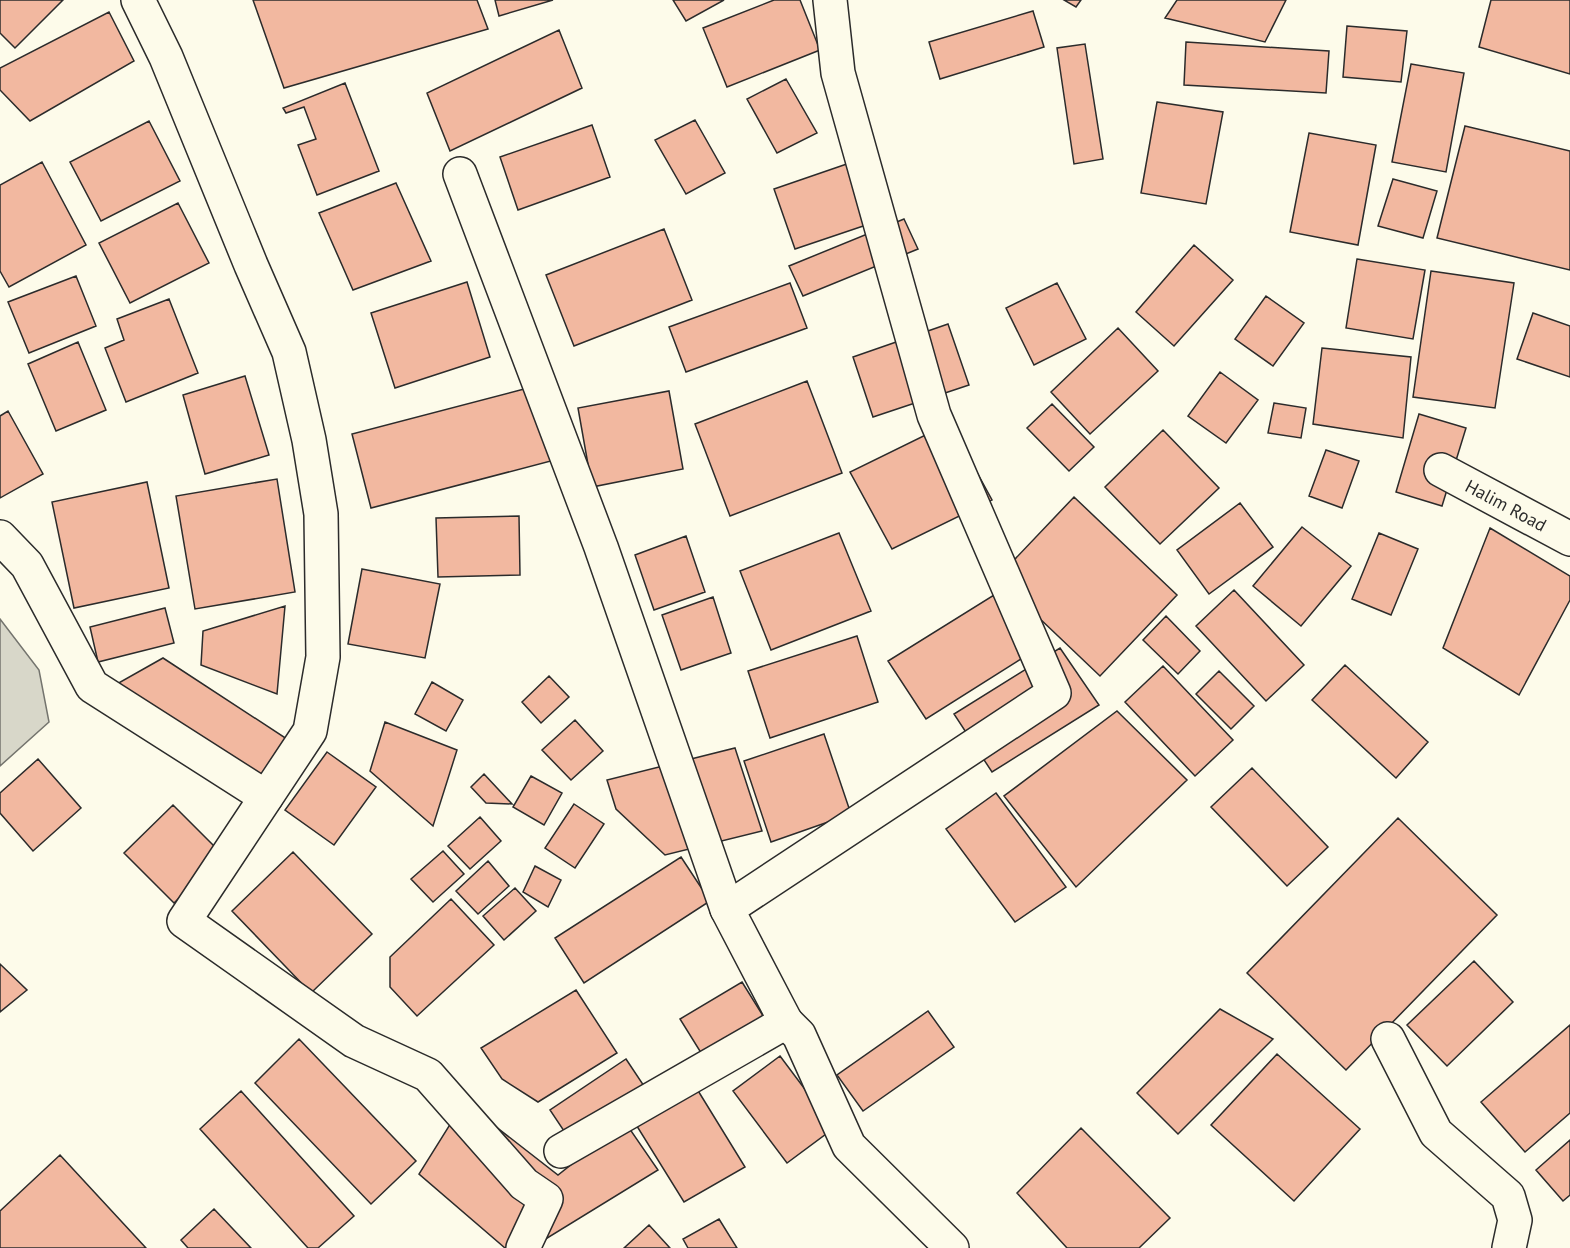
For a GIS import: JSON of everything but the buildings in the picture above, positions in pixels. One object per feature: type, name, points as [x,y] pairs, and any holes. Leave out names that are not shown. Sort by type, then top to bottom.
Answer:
[{"type":"street","points":[[138,0],[166,57],[251,266],[289,352],[309,440],[321,514],[323,657],[310,730],[184,921],[354,1041],[428,1075],[524,1184],[546,1199],[523,1248]]},
{"type":"street","points":[[727,909],[1054,693],[934,415],[838,73],[830,0]]},
{"type":"street","points":[[460,174],[600,547],[727,909],[786,1022],[799,1035],[849,1146],[952,1248]]},
{"type":"street","name":"Halim Road","points":[[1441,470],[1570,539]]},
{"type":"street","points":[[0,537],[27,566],[92,686],[266,797]]},
{"type":"street","points":[[561,1151],[786,1022]]},
{"type":"street","points":[[1388,1039],[1437,1133],[1508,1196],[1515,1220],[1509,1248]]},
{"type":"shaded area","points":[[0,619],[39,670],[49,722],[0,766]]}]
